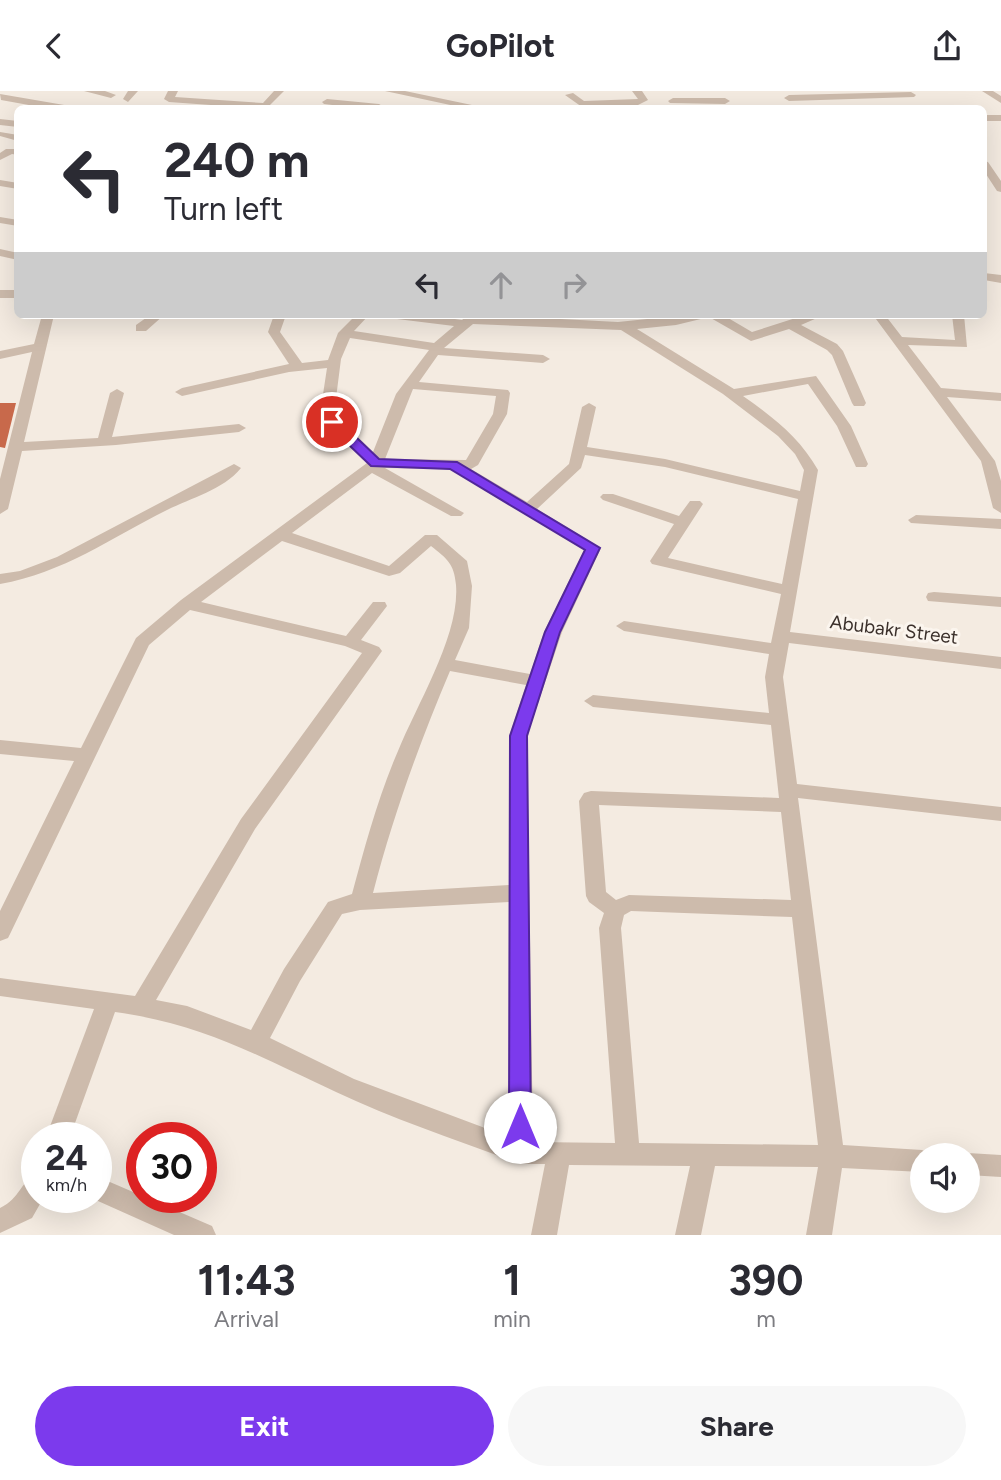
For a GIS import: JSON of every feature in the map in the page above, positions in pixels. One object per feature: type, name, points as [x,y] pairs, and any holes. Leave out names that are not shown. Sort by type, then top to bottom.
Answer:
[{"type":"street","points":[[1,97],[17,91]]},
{"type":"street","points":[[89,91],[112,93]]},
{"type":"street","points":[[173,91],[169,99],[251,105]]},
{"type":"street","points":[[266,105],[279,91]]},
{"type":"street","points":[[323,105],[339,91]]},
{"type":"street","points":[[389,91],[442,105],[458,91]]},
{"type":"street","points":[[570,95],[582,104],[636,103],[643,100],[637,91]]},
{"type":"street","points":[[987,91],[1001,100]]},
{"type":"street","points":[[787,94],[911,95]]},
{"type":"street","points":[[1,97],[46,105]]},
{"type":"street","points":[[673,100],[725,101]]},
{"type":"street","points":[[2,134],[14,137]]},
{"type":"street","points":[[987,168],[999,186]]},
{"type":"street","points":[[0,509],[47,319]]},
{"type":"street","points":[[141,328],[153,319]]},
{"type":"street","points":[[279,319],[274,332],[298,367]]},
{"type":"street","points":[[357,319],[349,325],[337,349],[327,414],[374,465],[456,513]]},
{"type":"street","points":[[0,932],[142,642],[187,604],[374,465],[403,394],[437,349],[472,320],[622,325],[669,324],[688,319]]},
{"type":"street","points":[[724,319],[751,337],[806,319]]},
{"type":"street","points":[[882,319],[988,461],[1001,508]]},
{"type":"street","points":[[900,341],[962,344],[959,319]]},
{"type":"street","points":[[790,324],[832,347],[838,354],[859,403]]},
{"type":"street","points":[[622,325],[730,394],[787,437],[809,461],[811,470],[774,677],[832,1156],[819,1235]]},
{"type":"street","points":[[344,333],[437,349],[543,359]]},
{"type":"street","points":[[0,345],[15,352]]},
{"type":"street","points":[[0,355],[38,347]]},
{"type":"street","points":[[182,392],[298,367],[335,363]]},
{"type":"street","points":[[730,394],[811,379],[844,426],[861,464]]},
{"type":"street","points":[[374,465],[471,465],[500,414],[503,393],[410,385]]},
{"type":"street","points":[[104,442],[117,393]]},
{"type":"street","points":[[938,393],[1001,397]]},
{"type":"street","points":[[528,509],[576,465],[589,407]]},
{"type":"street","points":[[15,447],[104,442],[239,428]]},
{"type":"street","points":[[580,450],[666,463],[807,497]]},
{"type":"street","points":[[452,465],[593,548],[553,632],[518,736],[521,1153]]},
{"type":"street","points":[[0,579],[43,571],[78,555],[158,508],[221,479],[234,468]]},
{"type":"street","points":[[608,497],[682,522]]},
{"type":"street","points":[[695,504],[658,559],[660,563],[790,591]]},
{"type":"street","points":[[916,520],[1001,524]]},
{"type":"street","points":[[281,534],[388,571],[394,571],[431,538],[459,561],[463,603],[460,628],[406,753],[380,829],[360,902]]},
{"type":"street","points":[[934,597],[1001,602]]},
{"type":"street","points":[[141,1006],[248,824],[372,653],[370,648],[350,642],[187,604]]},
{"type":"street","points":[[350,642],[379,605]]},
{"type":"street","name":"Abubakr Street","points":[[624,626],[780,644],[1001,663]]},
{"type":"street","points":[[444,664],[535,681]]},
{"type":"street","points":[[593,701],[779,720]]},
{"type":"street","points":[[0,747],[85,755]]},
{"type":"street","points":[[615,910],[596,896],[589,801],[591,798],[788,798],[1001,814]]},
{"type":"street","points":[[256,1042],[292,975],[335,908],[347,903],[519,893]]},
{"type":"street","points":[[628,1154],[610,928],[615,910],[629,903],[802,909]]},
{"type":"street","points":[[0,987],[141,1006],[187,1016],[256,1042],[346,1086],[521,1153],[832,1156],[910,1160]]},
{"type":"street","points":[[64,1122],[108,1001]]},
{"type":"street","points":[[544,1235],[559,1153]]},
{"type":"street","points":[[688,1235],[705,1155]]},
{"type":"street","points":[[980,1164],[1001,1165]]},
{"type":"street","points":[[112,1195],[203,1235]]},
{"type":"street","points":[[0,1221],[21,1211]]},
{"type":"building","points":[[0,403],[16,403],[5,448],[0,447]]},
{"type":"route","points":[[332,422],[376,463],[452,465],[593,548],[553,632],[518,736],[520,1127]]}]
